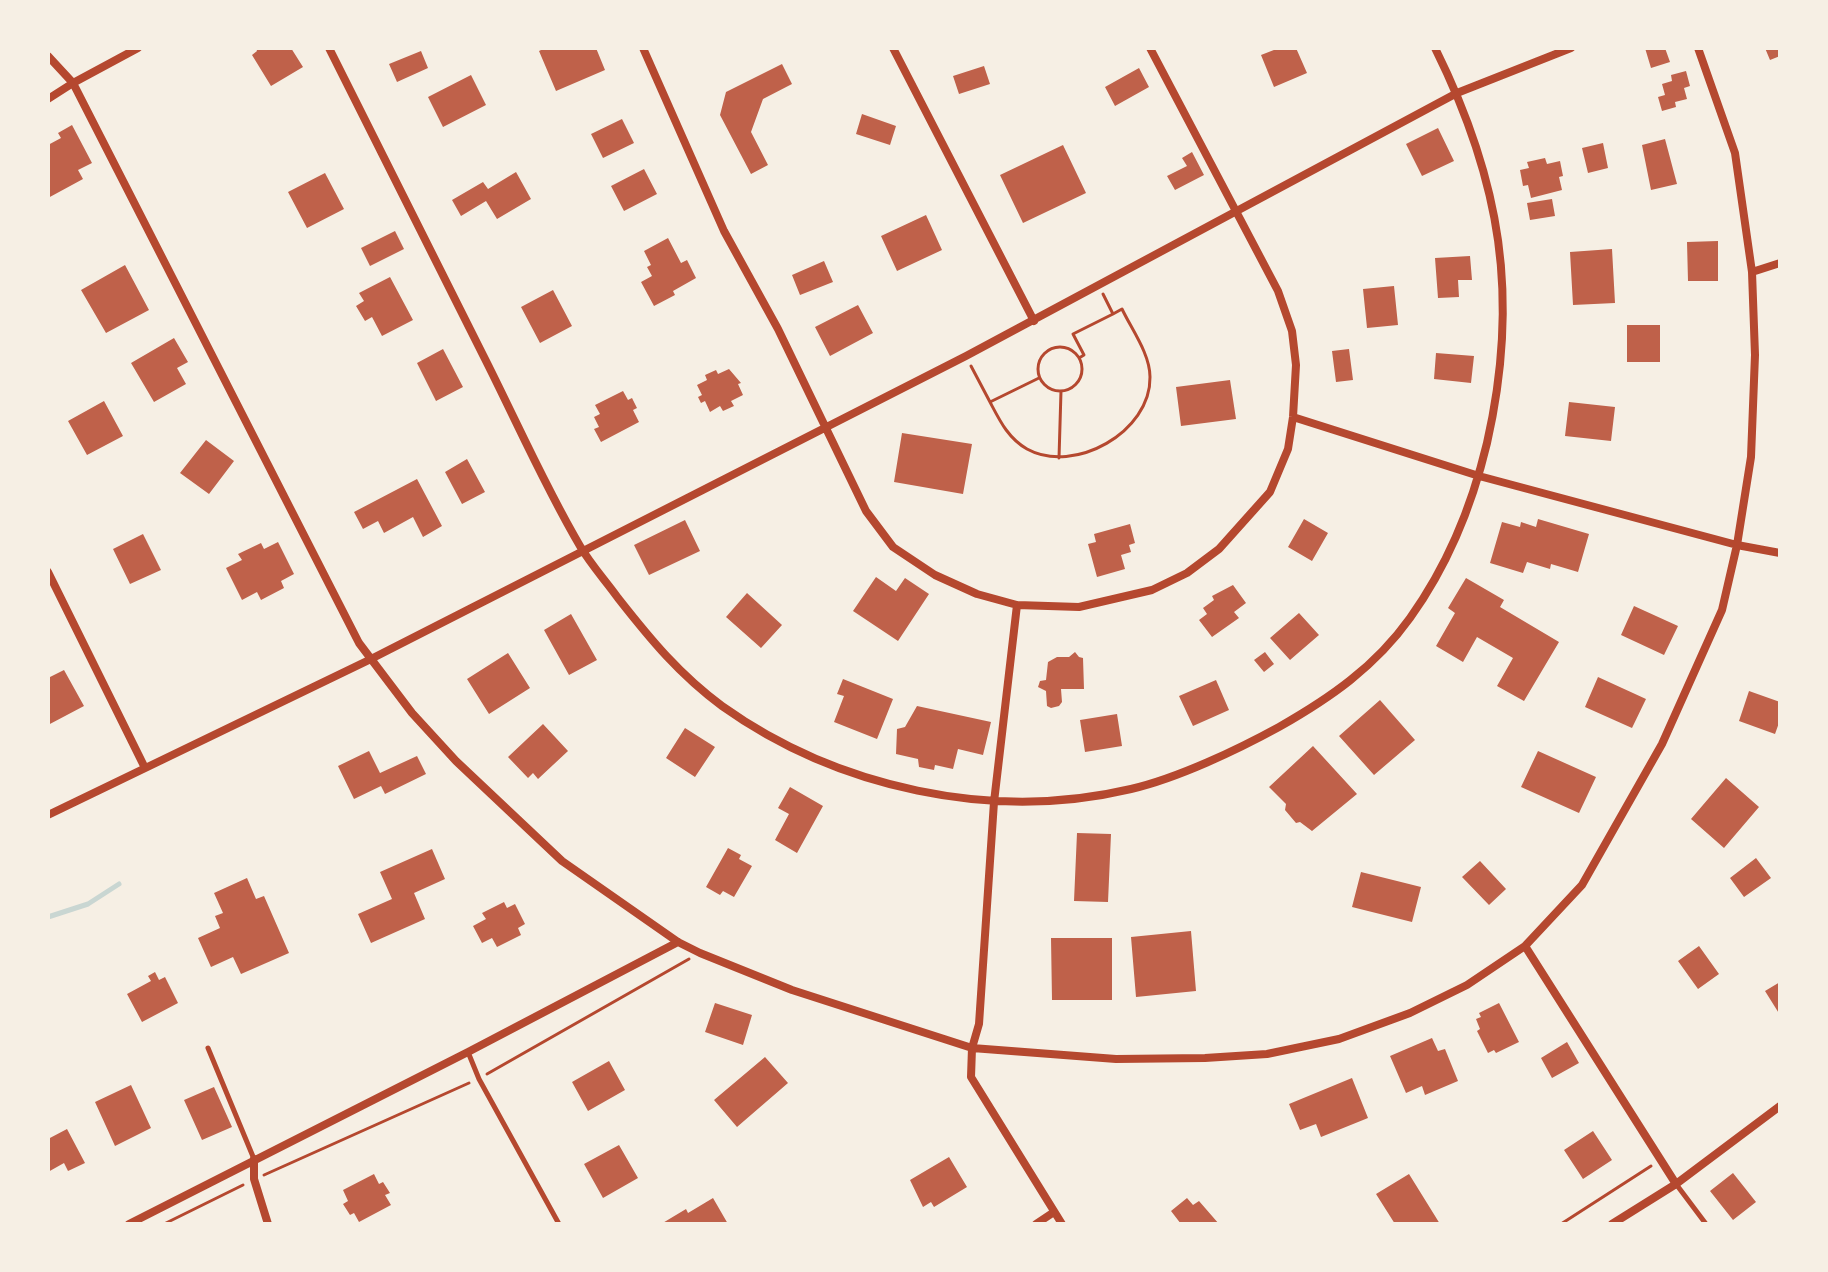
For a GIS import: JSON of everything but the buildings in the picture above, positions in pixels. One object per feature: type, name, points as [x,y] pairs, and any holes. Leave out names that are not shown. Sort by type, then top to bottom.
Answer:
[{"type":"street","points":[[48,99],[138,48]]},
{"type":"street","points":[[329,48],[583,551],[662,655],[721,705],[787,747],[844,771],[919,791],[994,802],[1065,799],[1132,789],[1250,742],[1326,701],[1368,665],[1408,621],[1452,550],[1479,476],[1497,399],[1503,346],[1504,278],[1495,214],[1480,159],[1457,93],[1435,48]]},
{"type":"street","points":[[643,48],[724,231],[778,329],[866,511],[893,547],[935,575],[977,594],[1017,605],[1079,607],[1152,590],[1187,573],[1219,549],[1270,492],[1288,449],[1293,417],[1296,365],[1292,331],[1278,291],[1150,48]]},
{"type":"street","points":[[893,48],[1034,321]]},
{"type":"street","points":[[48,815],[369,660],[966,356],[1457,93],[1571,48]]},
{"type":"street","points":[[48,56],[73,83],[369,660],[412,713],[503,807],[562,861],[678,942],[700,953],[792,990],[972,1048],[1116,1059],[1267,1054],[1339,1039],[1410,1013],[1467,985],[1525,946],[1582,885],[1662,744],[1722,610],[1737,545],[1751,457],[1755,355],[1752,272],[1735,153],[1698,48]]},
{"type":"street","points":[[1752,272],[1780,263]]},
{"type":"street","points":[[1293,417],[1479,476],[1737,545],[1780,553]]},
{"type":"street","points":[[48,572],[145,768]]},
{"type":"street","points":[[1017,605],[994,802],[979,1024],[972,1048],[971,1077],[1062,1224]]},
{"type":"street","points":[[129,1224],[678,942]]},
{"type":"street","points":[[1525,946],[1676,1184]]},
{"type":"street","points":[[1612,1224],[1676,1184],[1780,1106]]},
{"type":"street","points":[[254,1159],[254,1179],[268,1224]]},
{"type":"street","points":[[1036,1224],[1054,1212]]},
{"type":"lane","points":[[208,1048],[254,1159]]},
{"type":"lane","points":[[468,1052],[479,1079],[559,1224]]},
{"type":"lane","points":[[1676,1184],[1706,1224]]},
{"type":"path","points":[[1099,286],[1113,314]]},
{"type":"path","points":[[966,356],[1005,432],[1029,450],[1059,458],[1096,451],[1124,432],[1144,404],[1150,379],[1147,359],[1122,309],[1073,334],[1084,355],[1079,358]]},
{"type":"path","points":[[1054,348],[1072,350],[1079,358],[1081,375],[1077,383],[1061,391],[1052,390],[1039,378],[1040,359],[1054,348]]},
{"type":"path","points":[[990,402],[1039,378]]},
{"type":"path","points":[[1059,458],[1061,391]]},
{"type":"path","points":[[164,1224],[254,1179],[479,1079],[700,953]]},
{"type":"path","points":[[1561,1224],[1661,1160]]},
{"type":"waterway","points":[[48,917],[88,904],[119,884]]}]
